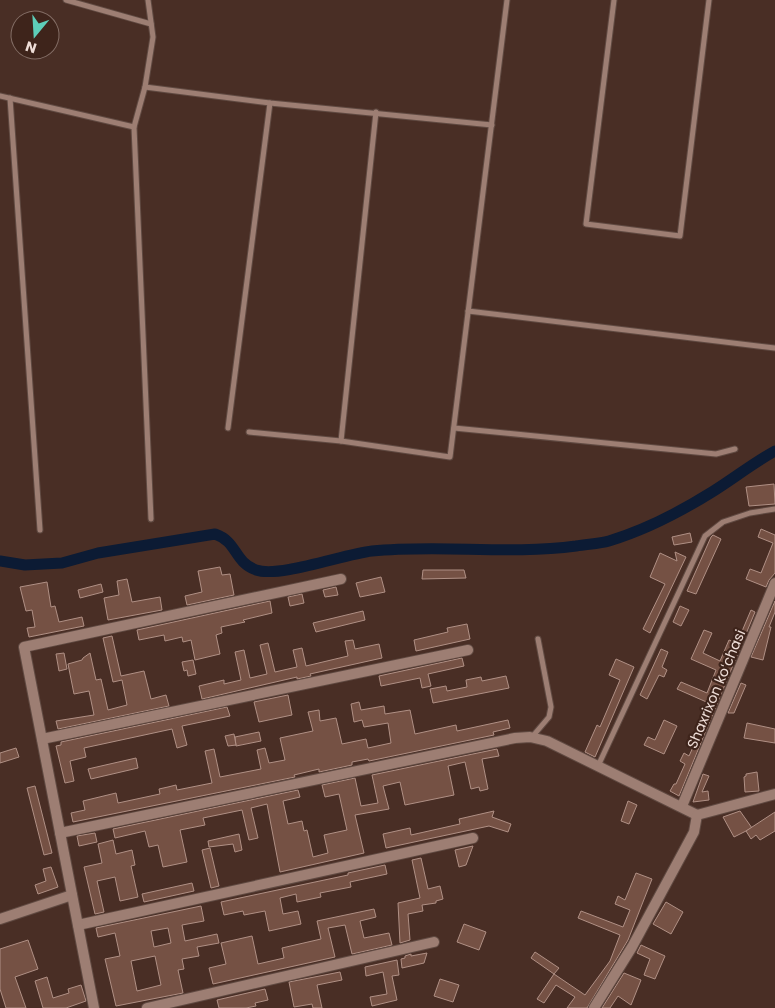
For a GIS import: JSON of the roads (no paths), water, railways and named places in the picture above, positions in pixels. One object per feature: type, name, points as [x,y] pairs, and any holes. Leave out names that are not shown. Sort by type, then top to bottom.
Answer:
[{"type":"street","points":[[94,1008],[24,647],[342,579]]},
{"type":"street","name":"Shaxrixon koʻchasi","points":[[682,806],[775,583]]},
{"type":"street","points":[[42,739],[468,650]]},
{"type":"street","points":[[60,833],[515,738],[532,737],[547,741],[697,815],[775,794]]},
{"type":"street","points":[[594,1008],[632,947],[690,840],[694,832],[697,815]]},
{"type":"street","points":[[78,925],[473,838]]},
{"type":"street","points":[[0,919],[72,894]]},
{"type":"street","points":[[147,1008],[434,942]]},
{"type":"lane","points":[[66,0],[151,24]]},
{"type":"lane","points":[[148,0],[153,37],[134,128],[151,519]]},
{"type":"lane","points":[[249,432],[341,441],[450,457],[507,0]]},
{"type":"lane","points":[[614,0],[586,224],[680,236],[709,0]]},
{"type":"lane","points":[[144,87],[270,103],[492,125]]},
{"type":"lane","points":[[0,96],[134,128]]},
{"type":"lane","points":[[10,98],[40,530]]},
{"type":"lane","points":[[228,428],[270,103]]},
{"type":"lane","points":[[341,441],[376,112]]},
{"type":"lane","points":[[468,311],[775,348]]},
{"type":"lane","points":[[454,428],[716,454],[735,449]]},
{"type":"lane","points":[[598,767],[705,536],[723,522],[750,513],[775,510]]},
{"type":"lane","points":[[532,737],[549,717],[551,707],[538,639]]},
{"type":"waterway","points":[[0,561],[25,565],[62,563],[98,553],[215,534],[228,542],[243,562],[256,570],[267,572],[296,568],[372,551],[397,549],[525,550],[597,543],[636,532],[675,513],[712,492],[775,451]]}]
